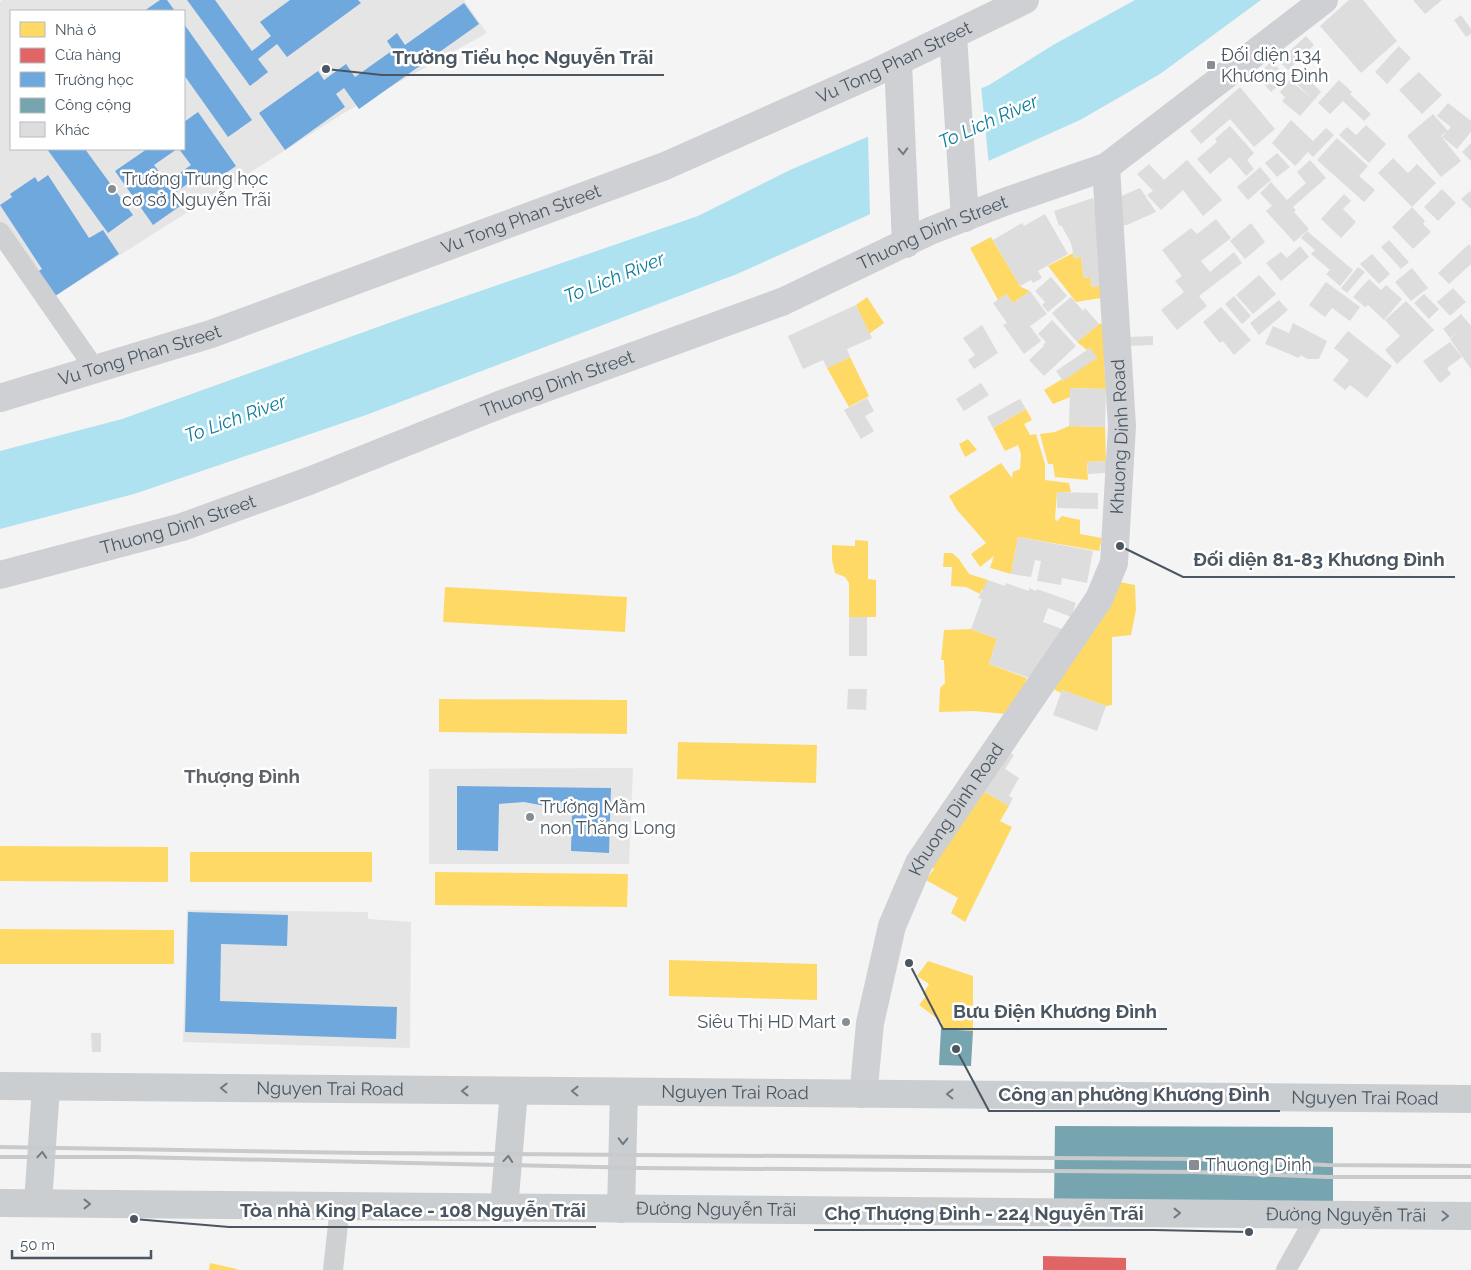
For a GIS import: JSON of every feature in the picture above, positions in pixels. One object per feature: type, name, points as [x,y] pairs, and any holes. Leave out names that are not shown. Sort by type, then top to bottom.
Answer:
[{"type":"main road","name":"Vu Tong Phan Street","points":[[0,398],[211,334],[665,166],[898,62],[1025,0]]},
{"type":"main road","points":[[1106,168],[1324,0]]},
{"type":"main road","points":[[953,36],[958,78],[965,206]]},
{"type":"main road","points":[[898,62],[902,102],[906,244]]},
{"type":"main road","name":"Thuong Dinh Street","points":[[0,575],[182,527],[309,481],[499,405],[784,300],[906,244],[965,206],[1106,168]]},
{"type":"main road","name":"Khuong Dinh Road","points":[[861,1094],[864,1087],[870,1023],[892,926],[919,863],[1099,599],[1114,564],[1122,426],[1106,168]]},
{"type":"main road","name":"Nguyen Trai Road","points":[[0,1086],[1471,1099]]},
{"type":"main road","points":[[38,1204],[46,1087]]},
{"type":"main road","points":[[504,1208],[514,1091]]},
{"type":"main road","points":[[0,1203],[621,1208],[624,1092]]},
{"type":"main road","name":"Đường Nguyễn Trãi","points":[[621,1208],[1471,1216]]},
{"type":"street","points":[[0,232],[95,369]]},
{"type":"street","points":[[333,1270],[340,1206]]},
{"type":"street","points":[[1286,1270],[1317,1214]]},
{"type":"shaded area","points":[[2,0],[464,0],[487,33],[344,113],[49,300],[0,228],[0,2]]},
{"type":"shaded area","name":"Trường Mầm non Thăng Long","points":[[633,768],[629,864],[429,864],[429,769]]},
{"type":"shaded area","points":[[187,910],[368,912],[368,919],[411,922],[410,1048],[183,1042]]},
{"type":"water","name":"To Lich River","points":[[1135,0],[1261,0],[1160,74],[1080,120],[737,274],[366,415],[134,494],[0,529],[0,451],[122,419],[411,315],[698,216],[790,170],[989,85],[1053,45]]},
{"type":"pier","points":[[981,86],[989,165],[870,216],[868,134]]},
{"type":"building: Nhà ở","points":[[991,237],[1020,286],[1015,284],[1030,291],[1013,303],[1006,294],[998,300],[970,248]]},
{"type":"building: Nhà ở","points":[[1073,253],[1074,258],[1081,257],[1084,278],[1090,277],[1092,287],[1105,285],[1107,297],[1076,302],[1048,266]]},
{"type":"building: Nhà ở","points":[[867,297],[884,323],[869,334],[856,305]]},
{"type":"building: Nhà ở","points":[[1109,322],[1110,340],[1104,359],[1106,389],[1070,388],[1070,397],[1053,404],[1044,390],[1097,358],[1090,348],[1087,350],[1077,342],[1099,324]]},
{"type":"building: Nhà ở","points":[[850,357],[869,396],[849,407],[827,368]]},
{"type":"building: Nhà ở","points":[[1026,409],[1032,420],[1024,424],[1030,435],[1036,434],[1045,464],[1045,480],[1069,483],[1071,492],[1057,492],[1055,519],[1057,521],[1062,516],[1080,520],[1080,534],[1102,538],[1099,551],[1018,537],[1011,574],[990,568],[994,556],[980,567],[971,554],[986,543],[957,510],[949,496],[1001,463],[1012,478],[1013,472],[1020,469],[1021,454],[1018,445],[1005,451],[993,428]]},
{"type":"building: Nhà ở","points":[[1069,426],[1105,427],[1106,461],[1087,462],[1088,480],[1055,477],[1053,464],[1048,464],[1040,434],[1055,432]]},
{"type":"building: Nhà ở","points":[[968,439],[977,450],[965,457],[959,444]]},
{"type":"building: Nhà ở","points":[[855,540],[868,541],[868,579],[876,580],[876,617],[849,617],[849,583],[845,577],[835,573],[832,560],[832,545],[855,546]]},
{"type":"building: Nhà ở","points":[[944,553],[952,553],[959,559],[969,574],[988,580],[980,594],[966,587],[951,586],[952,567],[943,567]]},
{"type":"building: Nhà ở","points":[[1115,581],[1135,585],[1136,610],[1131,635],[1112,637],[1112,705],[1106,706],[1062,690],[1061,693],[1047,686]]},
{"type":"building: Nhà ở","points":[[445,587],[627,597],[625,632],[443,622]]},
{"type":"building: Nhà ở","points":[[971,629],[997,639],[989,664],[1027,678],[1023,689],[1005,714],[975,711],[939,712],[940,688],[945,683],[944,660],[941,660],[944,630]]},
{"type":"building: Nhà ở","points":[[439,699],[627,700],[627,734],[439,732]]},
{"type":"building: Nhà ở","points":[[678,742],[817,745],[816,783],[677,779]]},
{"type":"building: Nhà ở","points":[[973,785],[1009,806],[1000,821],[1012,827],[965,922],[951,913],[958,898],[926,880],[934,869],[931,866]]},
{"type":"building: Nhà ở","points":[[0,846],[168,847],[168,882],[0,881]]},
{"type":"building: Nhà ở","points":[[190,852],[372,852],[372,882],[190,882]]},
{"type":"building: Nhà ở","points":[[435,872],[628,874],[627,907],[435,905]]},
{"type":"building: Nhà ở","points":[[0,929],[174,930],[174,964],[0,964]]},
{"type":"building: Nhà ở","points":[[669,960],[817,964],[817,1000],[669,996]]},
{"type":"building: Nhà ở","points":[[928,961],[973,976],[973,1031],[941,1029],[942,1022],[919,1005],[926,996],[923,994],[929,984],[917,976]]},
{"type":"building: Nhà ở","points":[[210,1263],[237,1269],[237,1270],[209,1270]]},
{"type":"building: Cửa hàng","points":[[1043,1256],[1126,1258],[1126,1270],[1043,1270]]},
{"type":"building: Trường học","points":[[160,0],[167,0],[174,10],[145,10]]},
{"type":"building: Trường học","points":[[187,0],[215,0],[252,51],[271,36],[260,22],[290,0],[358,0],[361,3],[287,57],[277,44],[258,59],[268,72],[250,86]]},
{"type":"building: Trường học","points":[[464,3],[479,24],[359,109],[344,88],[336,94],[345,107],[285,150],[259,113],[318,71],[324,80],[346,64],[355,77],[393,50],[387,41],[397,33],[405,45]]},
{"type":"building: Trường học","points":[[185,25],[252,120],[228,137],[185,76]]},
{"type":"building: Trường học","points":[[198,112],[236,166],[207,186],[199,175],[175,193],[183,204],[153,225],[115,171],[146,150],[176,150],[154,165],[167,182],[191,165],[180,150],[185,150],[185,121]]},
{"type":"building: Trường học","points":[[48,150],[86,150],[133,215],[108,233]]},
{"type":"building: Trường học","points":[[48,175],[89,238],[103,230],[119,254],[49,300],[32,275],[42,269],[0,205],[12,197],[10,194],[35,177],[38,182]]},
{"type":"building: Trường học","points":[[457,786],[611,788],[609,853],[571,851],[572,811],[524,802],[499,804],[498,851],[457,850]]},
{"type":"building: Trường học","points":[[188,912],[288,915],[287,946],[221,944],[220,1001],[397,1007],[396,1039],[185,1032]]},
{"type":"building: Công cộng","points":[[941,1029],[973,1031],[971,1066],[939,1065]]},
{"type":"building: Công cộng","points":[[1055,1126],[1333,1127],[1333,1204],[1054,1202]]},
{"type":"building: Khác","points":[[1349,0],[1363,0],[1397,41],[1361,73],[1320,26]]},
{"type":"building: Khác","points":[[1413,0],[1442,0],[1425,14]]},
{"type":"building: Khác","points":[[1461,15],[1471,29],[1471,34],[1466,37],[1454,20]]},
{"type":"building: Khác","points":[[1306,36],[1314,45],[1288,70],[1279,61]]},
{"type":"building: Khác","points":[[1399,46],[1411,58],[1387,84],[1375,72]]},
{"type":"building: Khác","points":[[1272,61],[1287,78],[1271,92],[1256,75]]},
{"type":"building: Khác","points":[[1296,66],[1321,92],[1300,116],[1282,101],[1285,97],[1280,92],[1290,80],[1311,98],[1288,75]]},
{"type":"building: Khác","points":[[1419,72],[1442,95],[1422,114],[1399,90]]},
{"type":"building: Khác","points":[[1339,80],[1352,92],[1350,94],[1371,114],[1364,121],[1343,101],[1330,114],[1318,103]]},
{"type":"building: Khác","points":[[1240,87],[1275,129],[1254,147],[1230,119],[1201,144],[1190,131]]},
{"type":"building: Khác","points":[[1448,103],[1471,121],[1471,132],[1457,149],[1442,137],[1451,127],[1437,116]]},
{"type":"building: Khác","points":[[1433,114],[1448,131],[1441,136],[1461,161],[1441,177],[1407,136]]},
{"type":"building: Khác","points":[[1291,120],[1313,141],[1326,128],[1334,135],[1313,157],[1308,152],[1295,166],[1272,143]]},
{"type":"building: Khác","points":[[1366,125],[1386,144],[1369,163],[1339,135],[1347,127],[1356,135]]},
{"type":"building: Khác","points":[[1230,126],[1254,153],[1247,160],[1254,169],[1246,176],[1230,157],[1210,174],[1197,159],[1217,142],[1215,139]]},
{"type":"building: Khác","points":[[1337,138],[1368,166],[1359,176],[1375,190],[1364,202],[1317,160]]},
{"type":"building: Khác","points":[[1471,143],[1471,161],[1462,152]]},
{"type":"building: Khác","points":[[1277,153],[1290,167],[1277,177],[1265,163]]},
{"type":"building: Khác","points":[[1393,158],[1408,173],[1417,164],[1436,183],[1412,207],[1378,173]]},
{"type":"building: Khác","points":[[1187,160],[1222,200],[1203,216],[1183,190],[1161,210],[1147,195],[1153,191],[1137,174],[1149,164],[1164,180]]},
{"type":"building: Khác","points":[[1310,160],[1326,178],[1293,207],[1296,210],[1294,212],[1309,229],[1294,242],[1266,211],[1272,206],[1260,193],[1271,182],[1287,200],[1306,183],[1297,172]]},
{"type":"building: Khác","points":[[1260,167],[1271,180],[1248,200],[1237,187]]},
{"type":"building: Khác","points":[[1140,188],[1156,212],[1127,225],[1116,226],[1119,197]]},
{"type":"building: Khác","points":[[1442,189],[1456,203],[1438,221],[1424,207]]},
{"type":"building: Khác","points":[[1471,192],[1471,209],[1461,199]]},
{"type":"building: Khác","points":[[1344,194],[1351,201],[1343,209],[1356,222],[1341,238],[1321,219]]},
{"type":"building: Khác","points":[[1093,198],[1111,284],[1092,287],[1090,277],[1084,278],[1081,257],[1074,258],[1071,243],[1061,225],[1059,226],[1054,211]]},
{"type":"building: Khác","points":[[1412,207],[1425,221],[1423,224],[1431,232],[1413,249],[1392,227]]},
{"type":"building: Khác","points":[[1045,214],[1068,254],[1038,271],[1042,278],[1033,283],[1031,280],[1020,286],[993,240],[1022,223],[1024,226]]},
{"type":"building: Khác","points":[[1216,219],[1231,238],[1201,261],[1210,272],[1234,252],[1242,263],[1199,296],[1207,306],[1177,330],[1161,310],[1184,292],[1175,281],[1182,276],[1162,250],[1191,228],[1197,234]]},
{"type":"building: Khác","points":[[1251,223],[1265,242],[1245,259],[1230,241]]},
{"type":"building: Khác","points":[[1307,231],[1353,270],[1340,286],[1326,274],[1330,270],[1311,254],[1315,250],[1301,238]]},
{"type":"building: Khác","points":[[1389,240],[1409,262],[1401,269],[1381,247]]},
{"type":"building: Khác","points":[[1469,244],[1471,247],[1471,264],[1449,284],[1438,273]]},
{"type":"building: Khác","points":[[1300,246],[1309,257],[1281,281],[1266,263],[1281,252],[1287,258]]},
{"type":"building: Khác","points":[[1372,254],[1390,274],[1379,284],[1360,264]]},
{"type":"building: Khác","points":[[1358,267],[1365,272],[1347,293],[1341,288]]},
{"type":"building: Khác","points":[[1412,268],[1428,288],[1411,301],[1395,282]]},
{"type":"building: Khác","points":[[1259,275],[1276,294],[1253,314],[1236,295]]},
{"type":"building: Khác","points":[[1051,277],[1067,296],[1048,312],[1042,305],[1045,302],[1035,291]]},
{"type":"building: Khác","points":[[1369,279],[1381,290],[1386,285],[1402,299],[1384,320],[1368,305],[1365,307],[1353,297]]},
{"type":"building: Khác","points":[[1326,282],[1360,307],[1350,321],[1332,308],[1325,317],[1309,305]]},
{"type":"building: Khác","points":[[1453,288],[1466,302],[1450,316],[1437,302]]},
{"type":"building: Khác","points":[[1030,291],[1047,314],[1030,326],[1041,341],[1024,354],[1003,325],[1007,323],[993,303],[1006,294],[1013,303]]},
{"type":"building: Khác","points":[[1424,294],[1439,309],[1429,319],[1414,303]]},
{"type":"building: Khác","points":[[1234,296],[1251,316],[1242,324],[1225,304]]},
{"type":"building: Khác","points":[[1071,297],[1083,311],[1085,308],[1099,324],[1077,342],[1052,313]]},
{"type":"building: Khác","points":[[1279,300],[1288,310],[1259,335],[1250,323]]},
{"type":"building: Khác","points":[[1406,301],[1434,330],[1397,364],[1385,350],[1400,336],[1385,320]]},
{"type":"building: Khác","points":[[856,305],[872,338],[847,349],[850,357],[827,368],[823,360],[803,369],[788,336]]},
{"type":"building: Khác","points":[[1221,307],[1251,340],[1234,355],[1223,341],[1220,343],[1203,322]]},
{"type":"building: Khác","points":[[1461,314],[1471,326],[1471,369],[1450,339],[1459,330],[1450,338],[1443,329]]},
{"type":"building: Khác","points":[[1052,320],[1076,346],[1044,376],[1029,360],[1044,346],[1046,342],[1038,334]]},
{"type":"building: Khác","points":[[1293,323],[1327,341],[1319,359],[1308,359],[1300,355],[1299,358],[1265,344],[1273,326],[1289,333]]},
{"type":"building: Khác","points":[[982,325],[998,353],[974,369],[968,360],[975,355],[963,338]]},
{"type":"building: Khác","points":[[1348,331],[1392,366],[1367,398],[1350,385],[1345,390],[1333,380],[1349,360],[1334,348]]},
{"type":"building: Khác","points":[[1153,336],[1153,345],[1127,346],[1126,337]]},
{"type":"building: Khác","points":[[1450,342],[1462,357],[1447,368],[1451,374],[1440,383],[1423,361]]},
{"type":"building: Khác","points":[[1090,348],[1097,358],[1063,381],[1056,371]]},
{"type":"building: Khác","points":[[981,383],[989,395],[964,411],[956,399]]},
{"type":"building: Khác","points":[[1070,388],[1106,389],[1105,427],[1069,426]]},
{"type":"building: Khác","points":[[867,398],[874,411],[865,416],[874,431],[861,439],[844,410]]},
{"type":"building: Khác","points":[[1020,399],[1026,409],[993,428],[987,417]]},
{"type":"building: Khác","points":[[1106,461],[1106,473],[1088,474],[1087,462]]},
{"type":"building: Khác","points":[[1057,492],[1098,493],[1098,509],[1057,508]]},
{"type":"building: Khác","points":[[1018,537],[1093,551],[1087,583],[1062,578],[1061,585],[1037,581],[1041,561],[1035,560],[1031,577],[1011,574]]},
{"type":"building: Khác","points":[[988,580],[1005,586],[1006,583],[1029,591],[1029,588],[1036,591],[1037,589],[1076,603],[1071,617],[1048,608],[1043,622],[1062,629],[1038,681],[989,664],[997,639],[971,629],[982,599],[978,598]]},
{"type":"building: Khác","points":[[849,617],[867,617],[867,656],[849,656]]},
{"type":"building: Khác","points":[[848,689],[867,689],[866,710],[847,709]]},
{"type":"building: Khác","points":[[1062,690],[1106,706],[1097,731],[1053,715]]},
{"type":"building: Khác","points":[[1000,747],[1014,755],[1005,769],[1019,778],[1009,796],[1013,798],[1009,806],[973,785]]},
{"type":"building: Khác","points":[[91,1033],[101,1033],[101,1052],[92,1052]]},
{"type":"railway","points":[[0,1147],[364,1153],[1198,1159],[1326,1165],[1471,1166]]},
{"type":"railway","points":[[0,1157],[133,1157],[642,1168],[1195,1172],[1327,1177],[1471,1177]]},
{"type":"place","name":"Đối diện 134 Khương Đình","points":[[1211,65]]},
{"type":"place","name":"Trường Tiểu học Nguyễn Trãi","points":[[326,69]]},
{"type":"place","name":"Trường Trung học cơ sở Nguyễn Trãi","points":[[112,189]]},
{"type":"place","name":"Đối diện 81-83 Khương Đình","points":[[1120,546]]},
{"type":"place","name":"Trường Mầm non Thăng Long","points":[[530,817]]},
{"type":"place","name":"Bưu Điện Khương Đình","points":[[909,963]]},
{"type":"place","name":"Siêu Thị HD Mart","points":[[846,1022]]},
{"type":"place","name":"Công an phường Khương Đình","points":[[956,1049]]},
{"type":"place","name":"Thuong Dinh","points":[[1194,1165]]},
{"type":"place","name":"Tòa nhà King Palace - 108 Nguyễn Trãi","points":[[134,1219]]},
{"type":"place","name":"Chợ Thượng Đình - 224 Nguyễn Trãi","points":[[1249,1232]]},
{"type":"district","name":"Thượng Đình","points":[[242,776]]}]
